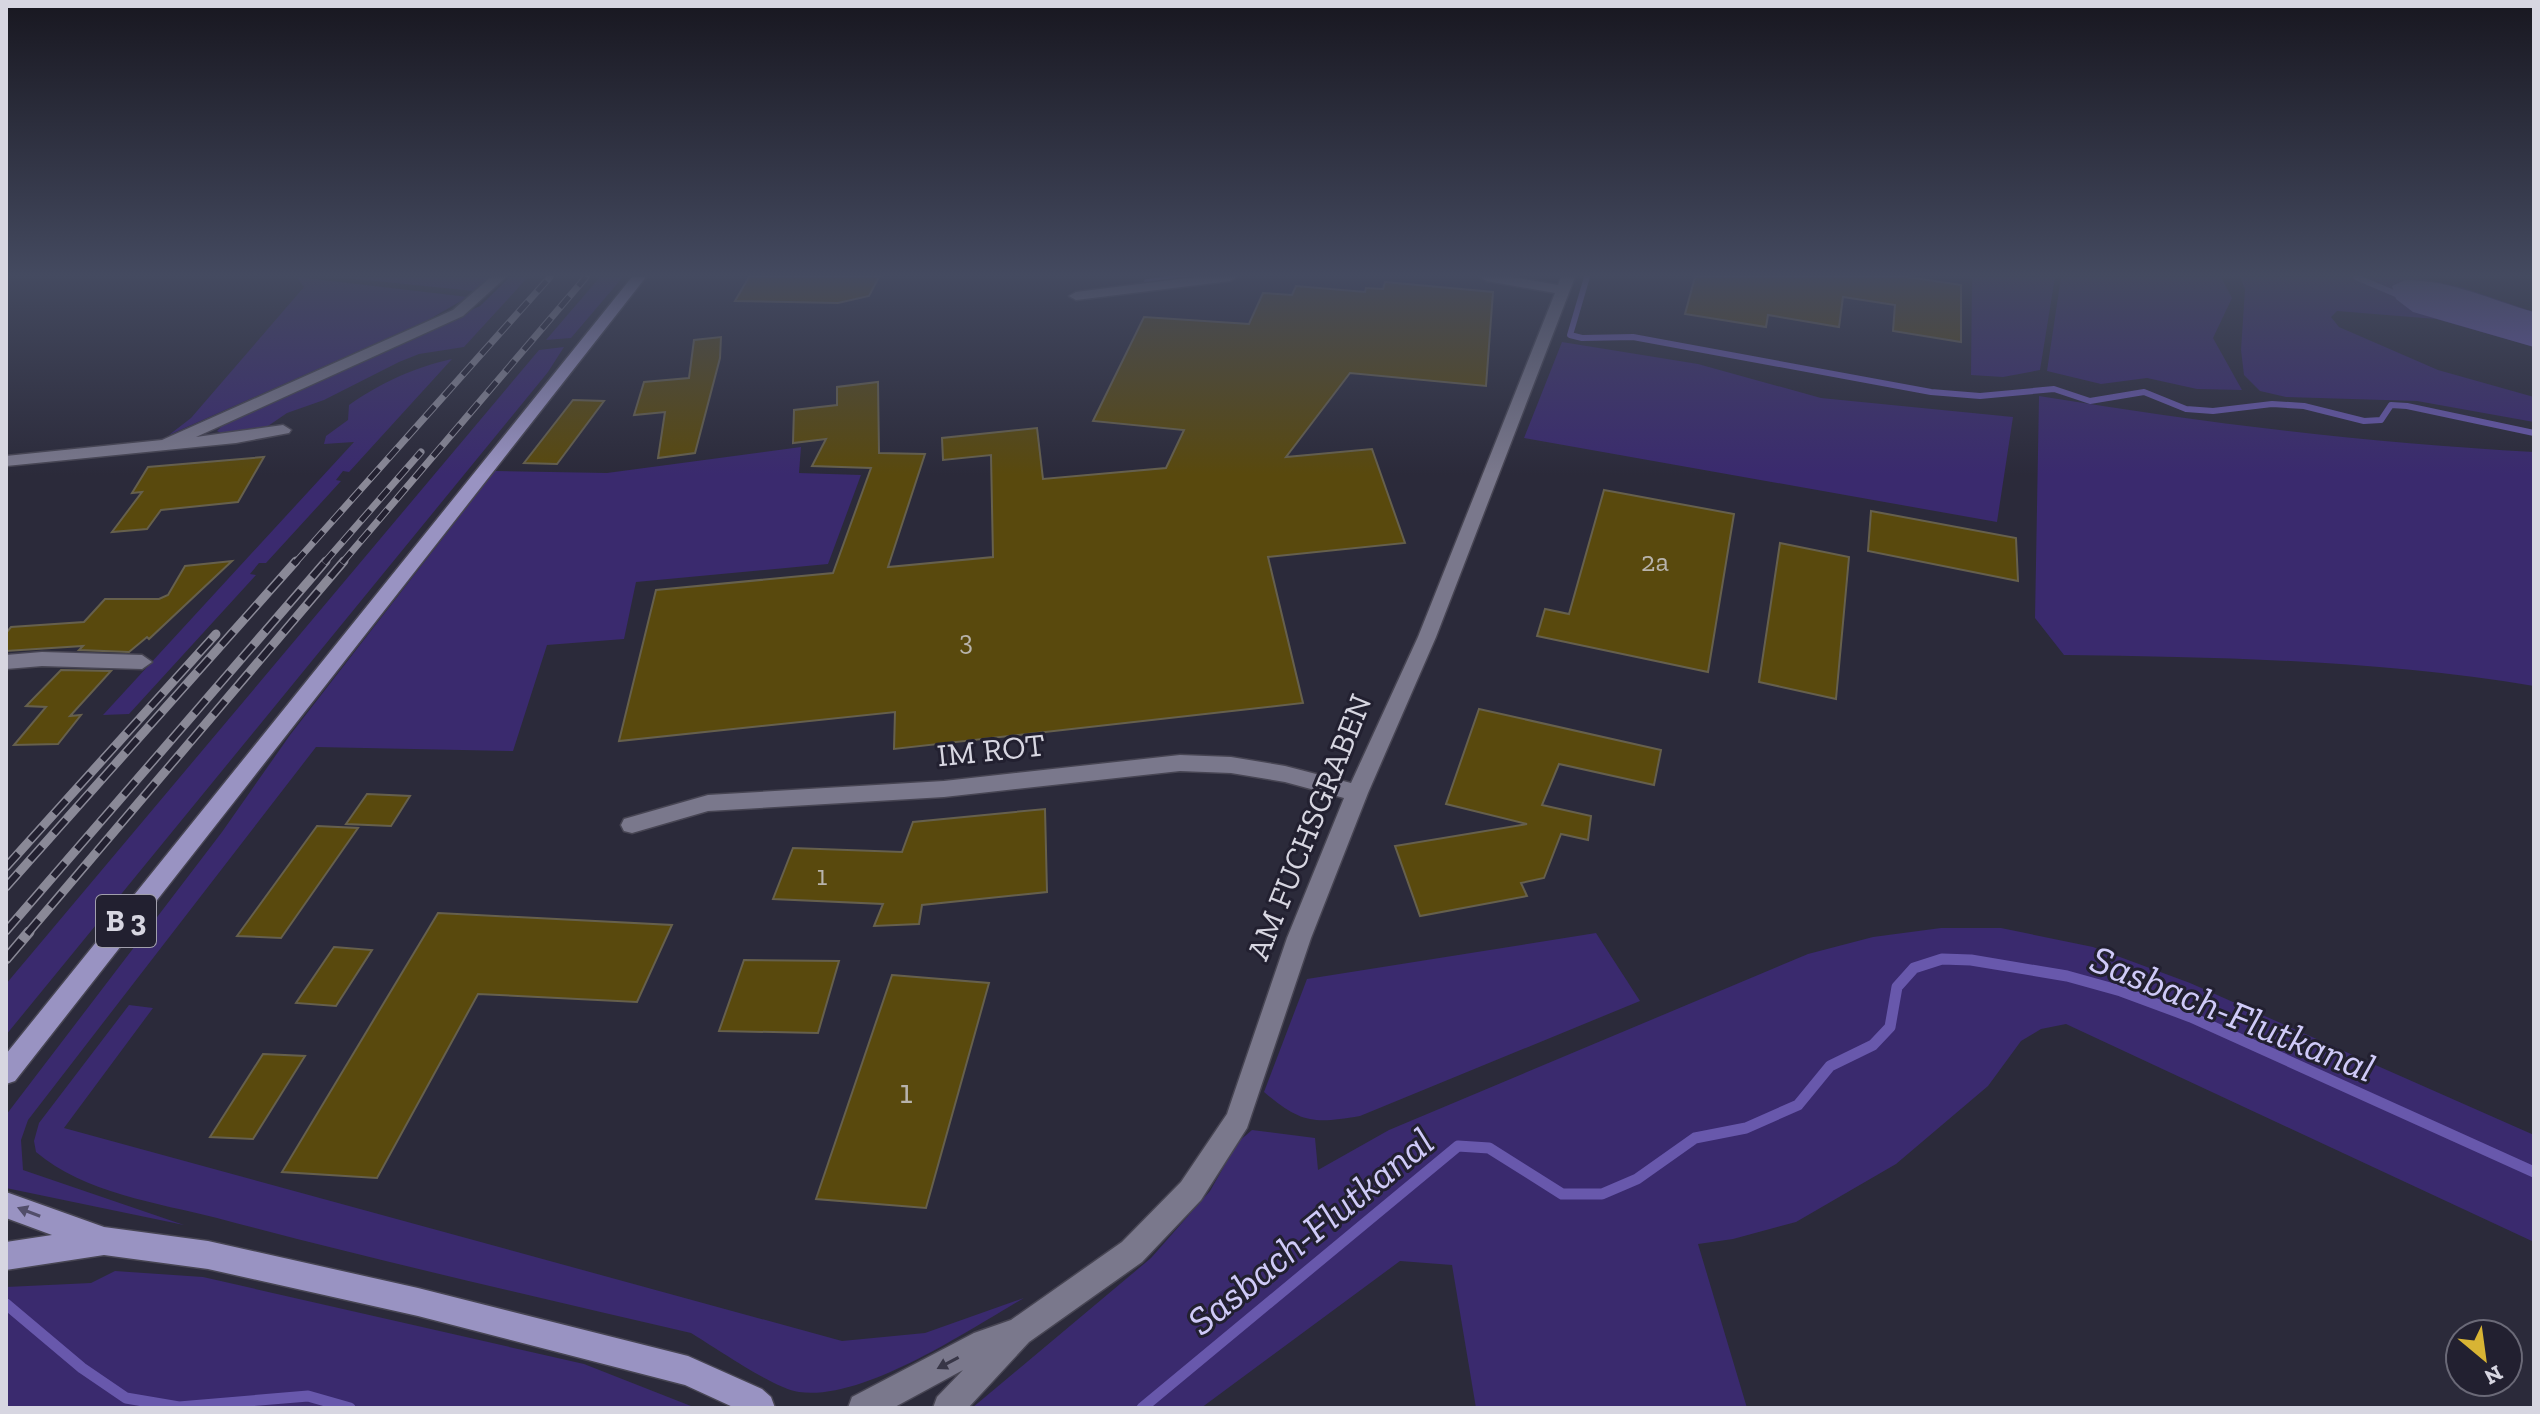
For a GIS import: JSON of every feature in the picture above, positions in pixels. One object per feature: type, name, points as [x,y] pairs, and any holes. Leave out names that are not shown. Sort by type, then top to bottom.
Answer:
[{"type":"main road","name":"B 3","points":[[6,1073],[587,343]]},
{"type":"main road","points":[[6,1205],[104,1241],[208,1255],[418,1302],[688,1371],[751,1400],[760,1408]]},
{"type":"main road","points":[[6,1256],[104,1241]]},
{"type":"street","points":[[168,444],[392,343]]},
{"type":"street","name":"AM FUCHSGRABEN","points":[[948,1408],[1019,1332],[1132,1252],[1191,1191],[1238,1120],[1299,938],[1357,793],[1427,637],[1543,343]]},
{"type":"street","points":[[6,461],[236,438],[283,430]]},
{"type":"street","points":[[6,662],[42,659],[142,662]]},
{"type":"street","name":"IM ROT","points":[[632,825],[708,803],[944,789],[1180,763],[1231,765],[1285,774],[1357,793]]},
{"type":"street","name":"AM FUCHSGRABEN","points":[[863,1408],[984,1343],[1019,1332]]},
{"type":"shaded area","points":[[256,343],[376,343],[169,435],[191,418]]},
{"type":"shaded area","points":[[400,343],[468,343],[464,347],[419,354],[399,362],[324,400],[287,413],[268,426],[217,431],[224,424]]},
{"type":"shaded area","points":[[1562,343],[1698,364],[1821,398],[2013,417],[1997,522],[1524,438]]},
{"type":"shaded area","points":[[1971,343],[2044,343],[2040,370],[2003,377],[1971,375]]},
{"type":"shaded area","points":[[2051,343],[2216,343],[2242,390],[2197,389],[2147,378],[2101,384],[2047,371]]},
{"type":"shaded area","points":[[2241,343],[2376,343],[2438,370],[2534,397],[2534,422],[2417,401],[2286,397],[2260,391],[2244,375]]},
{"type":"shaded area","points":[[564,347],[548,372],[6,1035],[6,984],[539,350]]},
{"type":"shaded area","points":[[452,359],[349,472],[343,471],[336,480],[341,481],[266,563],[259,563],[250,574],[256,575],[129,714],[103,715],[354,442],[324,444],[326,436],[348,420],[349,405],[398,377]]},
{"type":"shaded area","points":[[2039,396],[2286,431],[2534,452],[2534,686],[2358,665],[2064,655],[2035,618]]},
{"type":"shaded area","points":[[801,447],[799,473],[861,475],[828,564],[636,582],[624,639],[547,645],[513,751],[316,747],[28,1120],[21,1140],[23,1170],[184,1225],[6,1188],[6,1115],[222,832],[290,735],[495,471],[607,473]]},
{"type":"shaded area","points":[[1941,928],[2001,928],[2093,947],[2190,983],[2534,1135],[2534,1242],[2066,1024],[2041,1029],[2021,1041],[1988,1086],[1896,1164],[1796,1222],[1733,1239],[1698,1244],[1747,1408],[1476,1408],[1452,1265],[1400,1261],[1201,1408],[972,1408],[1151,1258],[1210,1191],[1238,1142],[1252,1130],[1315,1138],[1318,1170],[1389,1130],[1808,954],[1873,937]]},
{"type":"shaded area","points":[[1596,933],[1640,1001],[1360,1116],[1308,1119],[1288,1110],[1264,1092],[1307,979]]},
{"type":"shaded area","points":[[129,1005],[153,1008],[64,1128],[842,1341],[925,1333],[1024,1298],[884,1375],[825,1392],[799,1392],[760,1376],[691,1333],[122,1195],[76,1178],[55,1166],[36,1152],[34,1141],[39,1123]]},
{"type":"shaded area","points":[[115,1271],[203,1277],[584,1364],[696,1408],[6,1408],[6,1287],[91,1283]]},
{"type":"building","points":[[694,343],[721,343],[720,358],[695,453],[658,458],[665,412],[634,415],[644,382],[689,378]]},
{"type":"building","points":[[1131,343],[1489,343],[1486,386],[1350,373],[1286,457],[1372,449],[1405,543],[1268,557],[1303,703],[894,749],[895,712],[619,741],[656,590],[833,573],[871,468],[812,466],[826,439],[793,443],[794,410],[837,405],[837,387],[878,382],[879,453],[925,454],[888,567],[993,557],[991,455],[943,460],[942,438],[1037,428],[1043,479],[1166,468],[1184,430],[1093,421]]},
{"type":"building","points":[[573,400],[604,401],[557,464],[524,463]]},
{"type":"building","points":[[264,457],[238,502],[161,510],[147,529],[112,532],[142,492],[132,493],[148,467]]},
{"type":"building","points":[[1604,490],[1734,514],[1708,672],[1537,636],[1545,609],[1569,614]]},
{"type":"building","points":[[1871,511],[2016,538],[2018,581],[1868,551]]},
{"type":"building","points":[[1780,543],[1849,557],[1836,699],[1759,682]]},
{"type":"building","points":[[232,561],[149,639],[147,637],[129,652],[79,650],[83,646],[6,651],[6,633],[11,627],[84,622],[105,599],[159,599],[168,595],[185,566]]},
{"type":"building","points":[[61,670],[111,671],[70,716],[81,715],[58,744],[14,745],[46,707],[26,706]]},
{"type":"building","points":[[1479,709],[1661,750],[1654,785],[1559,764],[1542,805],[1591,816],[1588,840],[1561,834],[1544,878],[1521,883],[1527,896],[1420,916],[1395,846],[1527,824],[1446,804]]},
{"type":"building","points":[[367,794],[410,796],[391,826],[346,824]]},
{"type":"building","points":[[1045,809],[1047,892],[922,905],[919,924],[874,926],[883,904],[773,899],[793,848],[902,852],[913,822]]},
{"type":"building","points":[[317,826],[358,828],[281,938],[237,936]]},
{"type":"building","points":[[438,913],[672,925],[637,1002],[478,994],[377,1178],[282,1172]]},
{"type":"building","points":[[334,947],[372,950],[336,1006],[296,1003]]},
{"type":"building","points":[[744,960],[839,961],[818,1033],[719,1031]]},
{"type":"building","points":[[892,975],[989,983],[926,1208],[816,1199]]},
{"type":"building","points":[[263,1054],[305,1056],[253,1139],[210,1137]]},
{"type":"waterway","points":[[1665,343],[1931,392],[1980,396],[2054,389],[2090,401],[2144,392],[2186,409],[2213,411],[2272,404],[2304,406],[2364,421],[2381,420],[2391,405],[2407,406],[2534,433]]},
{"type":"waterway","name":"Sasbach-Flutkanal","points":[[1142,1408],[1458,1146],[1489,1148],[1562,1194],[1602,1194],[1637,1179],[1695,1138],[1746,1128],[1798,1105],[1830,1066],[1873,1045],[1890,1027],[1897,987],[1914,968],[1942,959],[1971,960],[2067,976],[2121,991],[2191,1017],[2534,1172]]},
{"type":"waterway","name":"Sasbach-Flutkanal","points":[[6,1304],[82,1368],[126,1398],[179,1407],[308,1396],[350,1408]]},
{"type":"railway","points":[[295,563],[491,343]]},
{"type":"railway","points":[[342,563],[530,343]]},
{"type":"railway","points":[[324,563],[421,452]]},
{"type":"railway","points":[[6,887],[296,561]]},
{"type":"railway","points":[[6,931],[326,561]]},
{"type":"railway","points":[[27,934],[344,561]]},
{"type":"railway","points":[[6,867],[216,634]]},
{"type":"railway","points":[[6,959],[29,932]]}]
